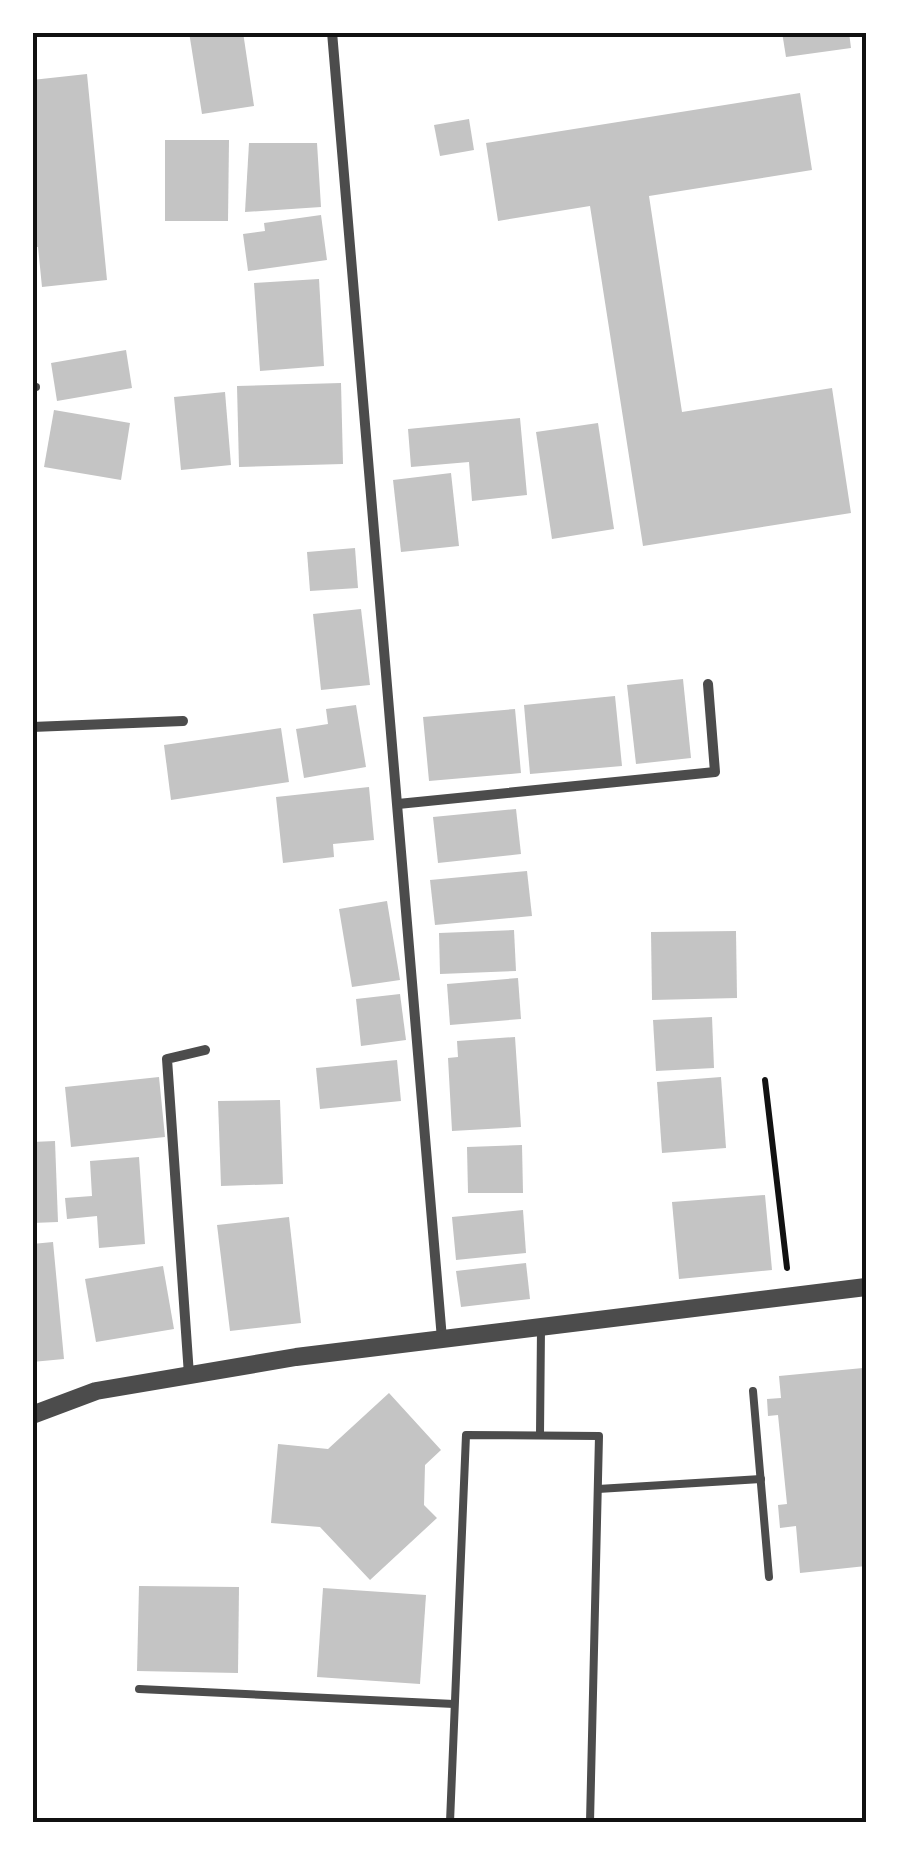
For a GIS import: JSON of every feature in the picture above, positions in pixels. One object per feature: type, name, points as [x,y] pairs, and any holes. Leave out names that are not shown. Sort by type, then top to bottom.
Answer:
[{"type":"street","points":[[332,32],[442,1339]]},
{"type":"street","points":[[398,804],[715,772],[708,684]]},
{"type":"street","points":[[32,728],[183,721]]},
{"type":"street","points":[[189,1375],[168,1058],[206,1050]]},
{"type":"street","points":[[32,1416],[96,1391],[189,1375],[442,1339],[866,1287]]},
{"type":"lane","points":[[540,1434],[541,1328]]},
{"type":"lane","points":[[753,1391],[769,1578]]},
{"type":"lane","points":[[450,1822],[466,1435],[540,1434],[599,1436],[590,1822]]},
{"type":"lane","points":[[598,1488],[760,1479]]},
{"type":"lane","points":[[140,1688],[454,1704]]},
{"type":"path","points":[[765,1080],[790,1294]]},
{"type":"building","points":[[189,32],[243,32],[254,106],[202,114]]},
{"type":"building","points":[[782,32],[849,32],[851,48],[786,57]]},
{"type":"building","points":[[87,74],[107,280],[42,287],[38,247],[32,247],[32,80]]},
{"type":"building","points":[[800,93],[812,170],[649,196],[682,412],[832,388],[851,513],[643,546],[590,206],[498,221],[486,143]]},
{"type":"building","points":[[469,119],[474,150],[440,156],[434,125]]},
{"type":"building","points":[[165,140],[229,140],[228,221],[165,221]]},
{"type":"building","points":[[249,143],[317,143],[321,207],[245,212]]},
{"type":"building","points":[[321,215],[327,260],[248,271],[243,234],[265,231],[264,223]]},
{"type":"building","points":[[319,279],[324,366],[260,371],[254,283]]},
{"type":"building","points":[[126,350],[132,388],[57,401],[51,363]]},
{"type":"building","points":[[341,383],[343,464],[239,467],[237,386]]},
{"type":"building","points":[[225,392],[231,465],[181,470],[174,397]]},
{"type":"building","points":[[54,410],[130,423],[121,480],[44,467]]},
{"type":"building","points":[[520,418],[527,495],[472,501],[469,462],[411,467],[408,429]]},
{"type":"building","points":[[598,423],[614,529],[552,539],[536,432]]},
{"type":"building","points":[[451,473],[459,546],[401,552],[393,480]]},
{"type":"building","points":[[355,548],[358,588],[310,591],[307,552]]},
{"type":"building","points":[[361,609],[370,685],[321,690],[313,614]]},
{"type":"building","points":[[683,679],[691,758],[636,764],[627,685]]},
{"type":"building","points":[[615,696],[622,766],[530,774],[524,705]]},
{"type":"building","points":[[356,705],[366,767],[304,778],[296,729],[328,724],[326,709]]},
{"type":"building","points":[[515,709],[521,773],[429,781],[423,717]]},
{"type":"building","points":[[281,728],[289,782],[171,800],[164,745]]},
{"type":"building","points":[[369,787],[374,840],[333,844],[334,857],[283,863],[276,797]]},
{"type":"building","points":[[516,809],[521,854],[438,863],[433,817]]},
{"type":"building","points":[[527,871],[532,916],[435,925],[430,880]]},
{"type":"building","points":[[387,901],[400,980],[352,987],[339,909]]},
{"type":"building","points":[[514,930],[516,971],[440,974],[439,933]]},
{"type":"building","points":[[736,931],[737,998],[652,1000],[651,932]]},
{"type":"building","points":[[518,978],[521,1019],[450,1025],[447,984]]},
{"type":"building","points":[[400,994],[406,1040],[361,1046],[356,999]]},
{"type":"building","points":[[712,1017],[714,1068],[656,1071],[653,1020]]},
{"type":"building","points":[[515,1037],[521,1127],[452,1131],[448,1058],[458,1057],[457,1041]]},
{"type":"building","points":[[397,1060],[401,1101],[320,1109],[316,1068]]},
{"type":"building","points":[[159,1077],[165,1137],[71,1147],[65,1087]]},
{"type":"building","points":[[721,1077],[726,1148],[662,1153],[657,1082]]},
{"type":"building","points":[[280,1100],[283,1184],[221,1186],[218,1101]]},
{"type":"building","points":[[55,1141],[58,1222],[32,1223],[32,1142]]},
{"type":"building","points":[[522,1145],[523,1193],[468,1193],[467,1147]]},
{"type":"building","points":[[139,1157],[145,1244],[99,1248],[97,1216],[67,1219],[65,1198],[92,1196],[90,1161]]},
{"type":"building","points":[[765,1195],[772,1270],[679,1279],[672,1202]]},
{"type":"building","points":[[523,1210],[526,1253],[456,1260],[452,1217]]},
{"type":"building","points":[[289,1217],[301,1323],[230,1331],[217,1225]]},
{"type":"building","points":[[53,1242],[64,1359],[32,1362],[32,1244]]},
{"type":"building","points":[[526,1263],[530,1299],[461,1307],[456,1271]]},
{"type":"building","points":[[163,1266],[174,1329],[96,1342],[85,1279]]},
{"type":"building","points":[[863,1368],[866,1566],[800,1573],[796,1526],[780,1528],[778,1505],[787,1504],[778,1415],[768,1416],[767,1399],[781,1398],[779,1376]]},
{"type":"building","points":[[389,1393],[441,1450],[425,1465],[424,1505],[437,1518],[370,1580],[320,1527],[271,1523],[278,1444],[328,1449]]},
{"type":"building","points":[[139,1586],[239,1587],[238,1673],[137,1671]]},
{"type":"building","points":[[323,1588],[426,1595],[420,1684],[317,1677]]}]
